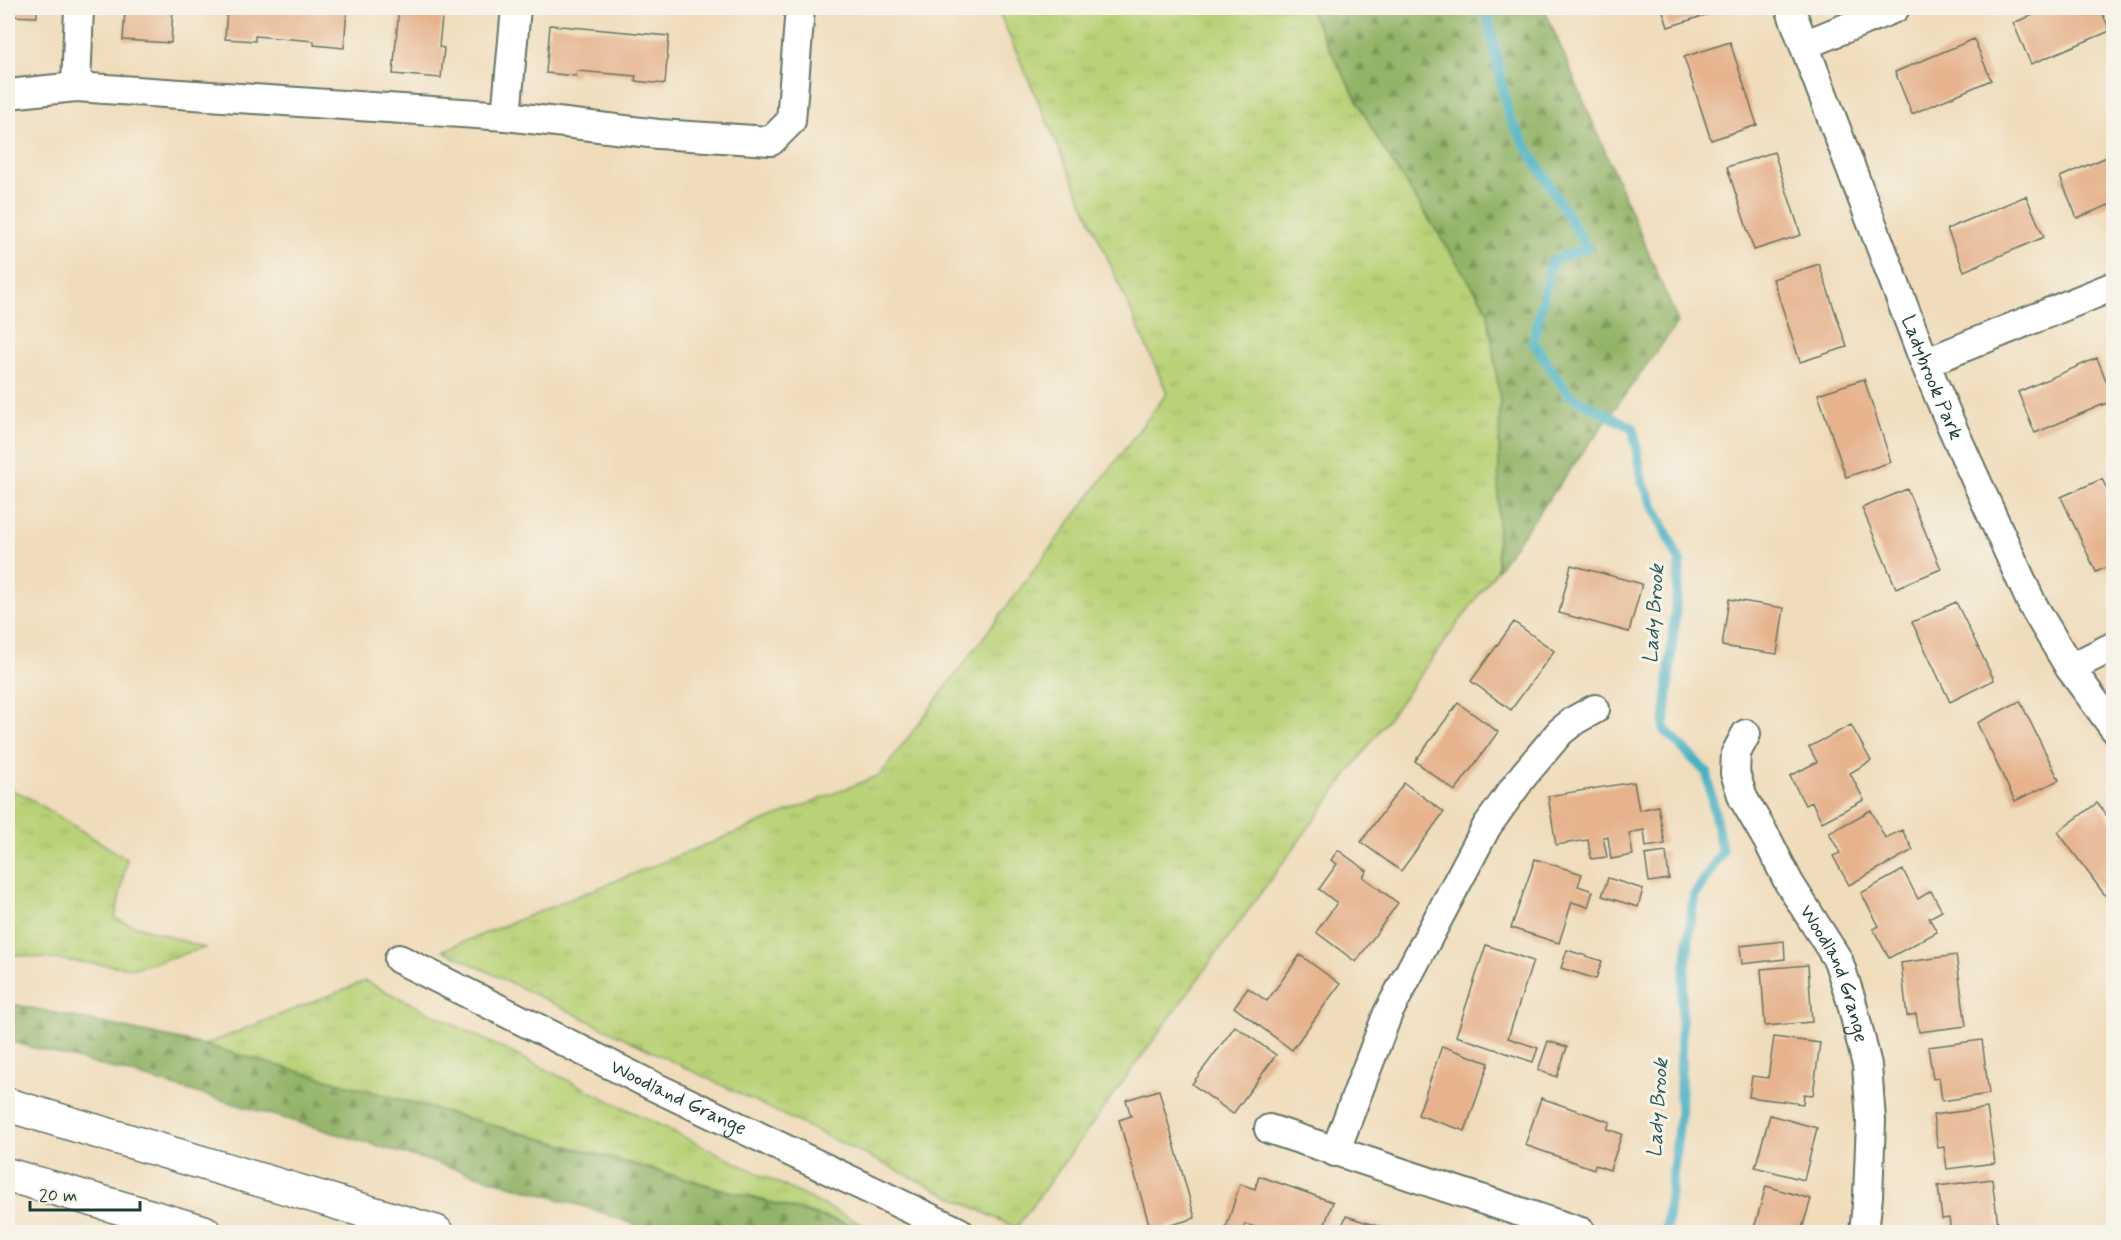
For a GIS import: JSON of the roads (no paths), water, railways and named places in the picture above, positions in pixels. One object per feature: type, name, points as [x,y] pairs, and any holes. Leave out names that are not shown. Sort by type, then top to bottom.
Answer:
[{"type":"highway","points":[[8,1105],[436,1233]]},
{"type":"highway","points":[[8,1175],[204,1233]]},
{"type":"street","points":[[76,87],[79,8]]},
{"type":"street","points":[[506,116],[516,8]]},
{"type":"street","points":[[8,94],[76,87],[506,116],[658,134],[771,141],[791,121],[800,8]]},
{"type":"street","name":"Ladybrook Park","points":[[1790,8],[1925,363],[1952,427],[2032,604],[2070,668],[2114,728]]},
{"type":"street","points":[[1804,45],[1895,8]]},
{"type":"street","points":[[1925,363],[2114,286]]},
{"type":"street","points":[[2070,668],[2114,646]]},
{"type":"street","points":[[1335,1152],[1388,1014],[1487,826],[1523,776],[1560,732],[1595,709]]},
{"type":"street","name":"Woodland Grange","points":[[1746,734],[1737,753],[1735,773],[1743,798],[1790,883],[1838,960],[1862,1043],[1867,1065],[1871,1121],[1864,1233]]},
{"type":"street","name":"Woodland Grange","points":[[399,959],[653,1086],[959,1233]]},
{"type":"street","points":[[1269,1130],[1581,1233]]},
{"type":"waterway","name":"Lady Brook","points":[[1486,8],[1509,117],[1587,248],[1552,260],[1533,342],[1569,395],[1633,428],[1642,481],[1680,562],[1664,729],[1707,773],[1722,852],[1694,896],[1682,994],[1680,1115],[1666,1232]]}]
